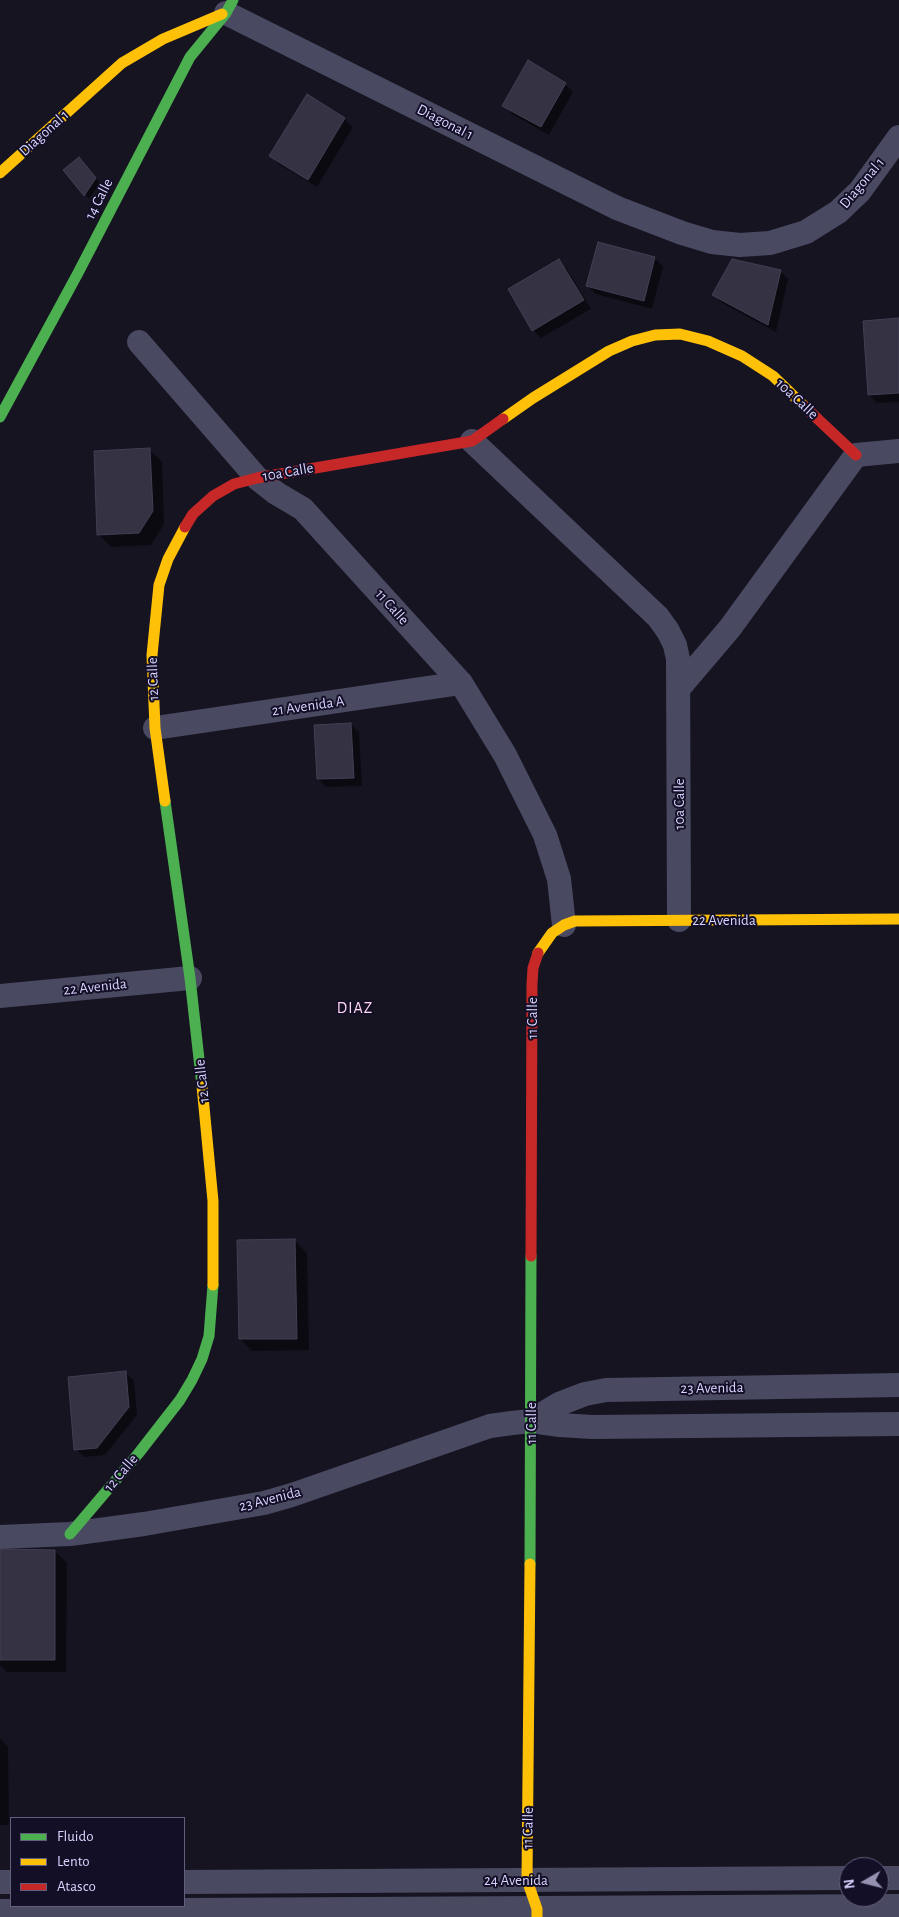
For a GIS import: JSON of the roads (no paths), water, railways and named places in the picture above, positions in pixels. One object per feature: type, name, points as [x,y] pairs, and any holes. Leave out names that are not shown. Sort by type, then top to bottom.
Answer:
[{"type":"street","name":"Diagonal 1","points":[[0,173],[122,63],[164,39],[230,6],[617,208],[682,233],[712,242],[740,245],[770,242],[806,232],[838,212],[860,191],[899,137]]},
{"type":"street","name":"14 Calle","points":[[0,417],[78,273],[190,57],[230,6]]},
{"type":"street","name":"10a Calle","points":[[159,585],[179,536],[193,514],[213,496],[234,484],[257,478],[472,441],[534,398],[609,351],[632,341],[655,335],[680,334],[708,341],[742,356],[773,376],[856,455]]},
{"type":"street","name":"11 Calle","points":[[139,342],[257,478],[276,493],[303,509],[461,683],[505,755],[544,835],[559,879],[558,929],[542,945],[536,956],[532,984],[532,1421],[527,1880],[537,1913]]},
{"type":"street","name":"10a Calle","points":[[472,441],[658,618],[668,631],[678,659],[679,920]]},
{"type":"street","points":[[678,688],[730,628],[856,455],[899,451]]},
{"type":"street","name":"12 Calle","points":[[70,1534],[138,1454],[180,1400],[192,1380],[209,1336],[212,1311],[214,1265],[213,1201],[208,1130],[190,978],[154,728],[152,655],[159,585]]},
{"type":"street","name":"21 Avenida A","points":[[154,728],[461,683]]},
{"type":"street","name":"22 Avenida","points":[[558,929],[575,921],[588,920],[899,919]]},
{"type":"street","name":"22 Avenida","points":[[0,996],[190,978]]},
{"type":"street","name":"23 Avenida","points":[[532,1421],[559,1404],[585,1394],[606,1390],[899,1385]]},
{"type":"street","name":"23 Avenida","points":[[0,1537],[70,1534],[144,1524],[264,1503],[490,1426],[532,1421],[560,1426],[592,1428],[899,1424]]},
{"type":"street","name":"24 Avenida","points":[[185,1882],[839,1878]]},
{"type":"street","points":[[208,1882],[208,1914]]},
{"type":"street","name":"24 Avenida","points":[[0,1911],[208,1914],[537,1913],[899,1906]]},
{"type":"district","name":"DIAZ","points":[[355,1008]]}]
